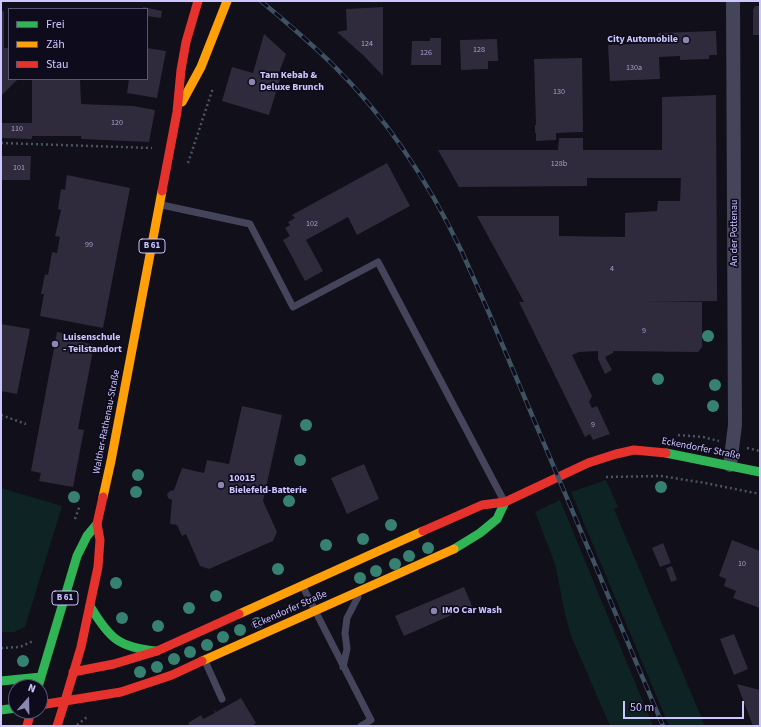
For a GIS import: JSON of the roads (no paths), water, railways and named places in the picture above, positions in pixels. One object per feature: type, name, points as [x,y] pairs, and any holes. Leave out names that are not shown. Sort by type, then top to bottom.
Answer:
[{"type":"main road","name":"Walther-Rathenau-Straße","points":[[57,726],[90,606],[100,553],[98,524],[177,112],[182,56],[190,22],[198,1]]},
{"type":"main road","name":"Walther-Rathenau-Straße","points":[[177,112],[201,67],[227,1]]},
{"type":"main road","name":"Eckendorfer Straße","points":[[1,681],[73,672],[114,664],[157,651],[482,505],[505,502],[588,463],[616,454],[634,450],[670,453],[760,472]]},
{"type":"main road","name":"Eckendorfer Straße","points":[[48,704],[120,692],[152,682],[205,660],[460,546],[480,534],[498,519],[505,502]]},
{"type":"main road","name":"Walther-Rathenau-Straße","points":[[41,677],[77,556],[88,536],[98,524]]},
{"type":"main road","name":"B 61","points":[[90,606],[100,622],[112,636],[125,645],[139,649],[157,651]]},
{"type":"street","name":"An der Pottenau","points":[[730,465],[736,425],[733,1]]},
{"type":"lane","points":[[160,204],[250,224],[293,306],[378,262],[505,502]]},
{"type":"lane","points":[[302,586],[371,720],[361,726]]},
{"type":"lane","points":[[343,667],[347,649],[344,633],[347,618],[356,599],[367,587]]},
{"type":"lane","points":[[205,660],[222,699]]},
{"type":"railway","points":[[261,1],[316,49],[353,86],[372,108],[406,153],[436,202],[462,252],[489,313],[663,726]]},
{"type":"place","name":"City Automobile","points":[[686,40]]},
{"type":"place","name":"Tam Kebab & Deluxe Brunch","points":[[252,82]]},
{"type":"place","name":"Luisenschule - Teilstandort","points":[[55,344]]},
{"type":"place","name":"10015 Bielefeld-Batterie","points":[[221,485]]},
{"type":"place","name":"IMO Car Wash","points":[[434,611]]}]
